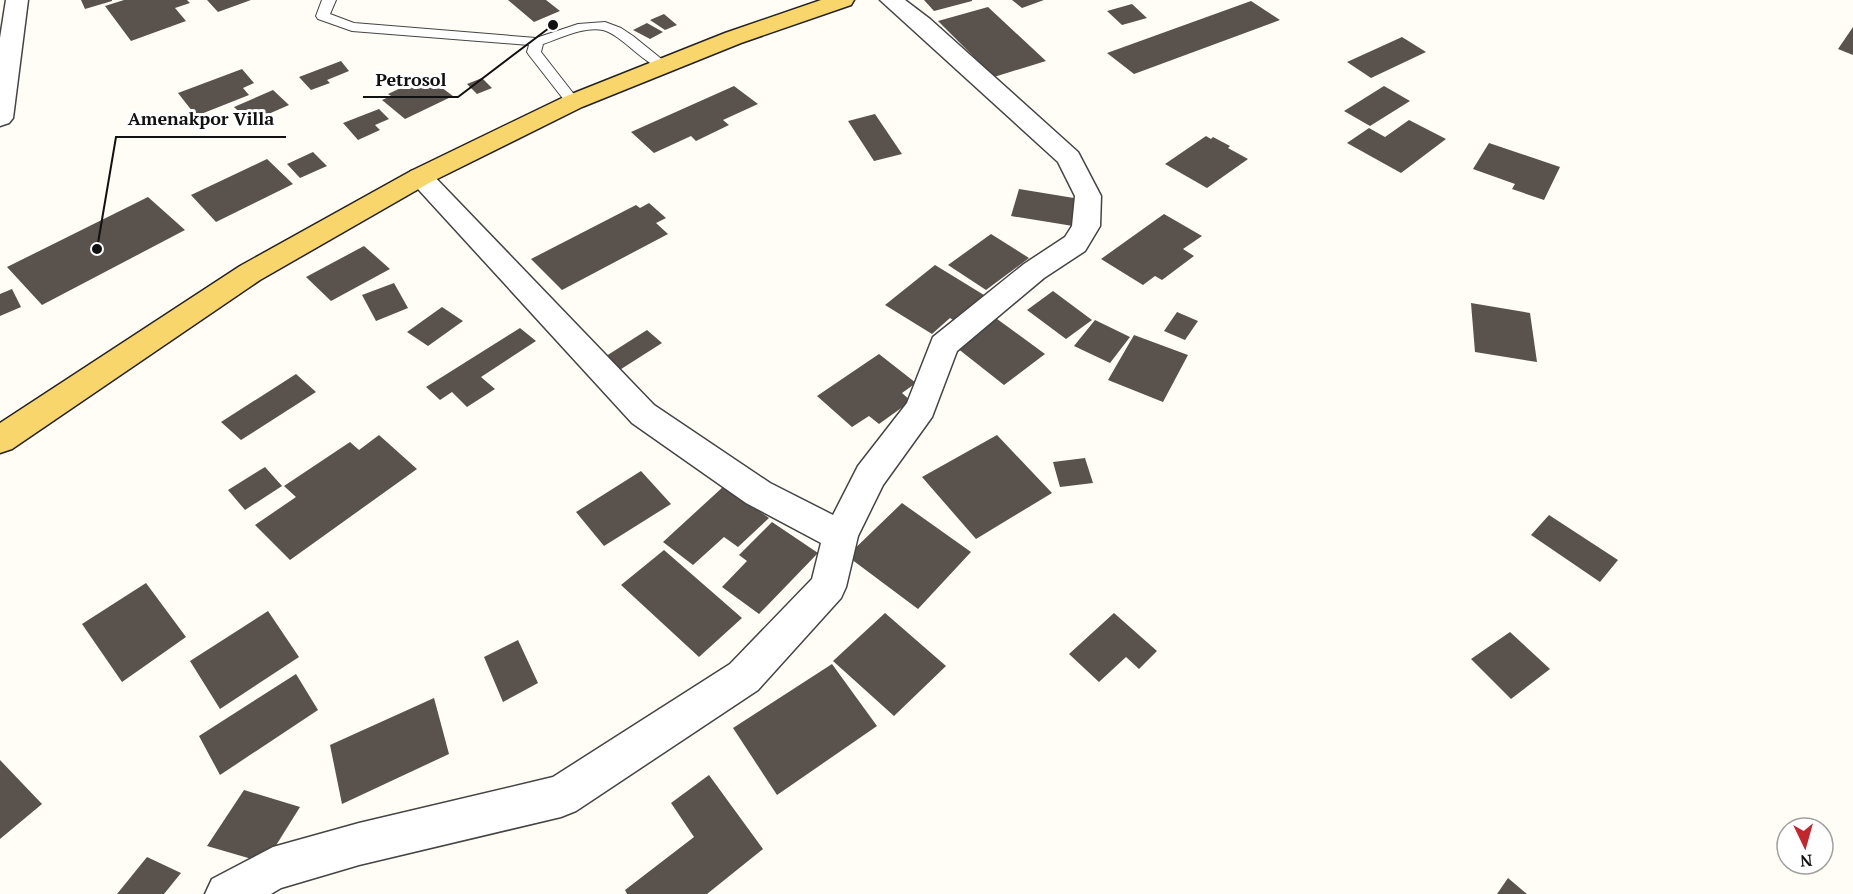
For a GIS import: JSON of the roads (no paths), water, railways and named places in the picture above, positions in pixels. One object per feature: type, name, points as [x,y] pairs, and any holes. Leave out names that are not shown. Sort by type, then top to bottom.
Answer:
[{"type":"main road","points":[[1,436],[250,273],[420,177],[573,102],[732,38],[843,0]]},
{"type":"street","points":[[0,118],[17,0]]},
{"type":"street","points":[[227,894],[273,869],[359,844],[561,796],[744,677],[828,587],[840,536],[870,476],[921,408],[944,345],[1035,271],[1075,244],[1086,226],[1088,196],[1069,158],[922,24],[891,0]]},
{"type":"street","points":[[420,177],[643,414],[758,493],[840,536]]},
{"type":"lane","points":[[329,0],[323,16],[352,27],[537,42],[575,28],[598,24],[615,28],[662,65]]},
{"type":"lane","points":[[537,42],[534,52],[573,102]]},
{"type":"place","name":"Petrosol","points":[[553,25]]},
{"type":"place","name":"Amenakpor Villa","points":[[97,249]]}]
